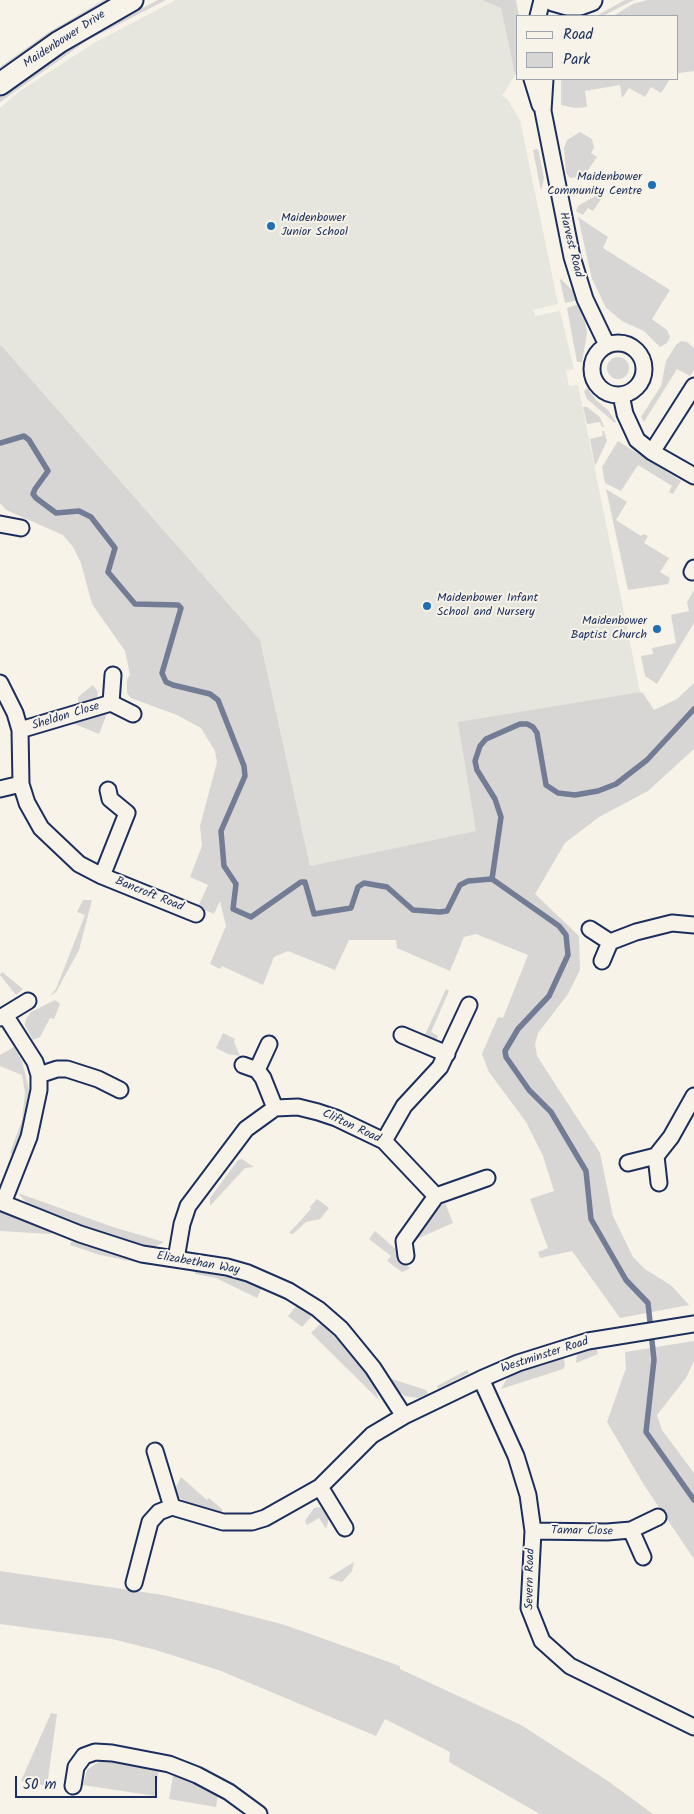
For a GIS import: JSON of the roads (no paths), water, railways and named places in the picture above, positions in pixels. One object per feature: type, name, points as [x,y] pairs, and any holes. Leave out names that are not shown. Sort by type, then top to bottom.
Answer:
[{"type":"street","name":"Maidenbower Drive","points":[[0,84],[59,42],[132,0]]},
{"type":"street","points":[[538,15],[542,0]]},
{"type":"street","points":[[553,0],[581,7]]},
{"type":"street","name":"Harvest Road","points":[[532,80],[543,111],[572,257],[585,299],[607,345]]},
{"type":"street","name":"Harvest Road","points":[[543,111],[545,80]]},
{"type":"street","points":[[616,343],[633,348],[643,362],[642,380],[629,393],[621,395],[606,393],[600,389],[592,376],[591,369],[596,355],[607,345],[616,343]]},
{"type":"street","points":[[652,452],[694,386]]},
{"type":"street","points":[[621,395],[624,414],[637,440],[652,452],[694,476]]},
{"type":"street","points":[[0,524],[21,528]]},
{"type":"street","name":"Sheldon Close","points":[[111,703],[113,675]]},
{"type":"street","name":"Bancroft Road","points":[[0,683],[15,713],[20,730],[21,784],[26,803],[41,828],[79,864],[102,876],[196,914]]},
{"type":"street","name":"Sheldon Close","points":[[20,730],[111,703],[133,714]]},
{"type":"street","points":[[0,789],[21,784]]},
{"type":"street","name":"Bancroft Road","points":[[102,876],[127,814],[110,799],[108,790]]},
{"type":"street","points":[[602,961],[610,942],[636,932],[672,923],[694,925]]},
{"type":"street","points":[[590,929],[610,942]]},
{"type":"street","points":[[2,1203],[34,1122],[39,1075],[28,1050],[3,1016],[28,1001]]},
{"type":"street","points":[[384,1141],[404,1106],[417,1090],[433,1077],[469,1005]]},
{"type":"street","points":[[402,1035],[446,1054]]},
{"type":"street","points":[[176,1260],[183,1219],[188,1206],[246,1129],[274,1108],[263,1078],[250,1068],[269,1044]]},
{"type":"street","points":[[39,1075],[57,1069],[67,1069],[92,1076],[120,1090]]},
{"type":"street","points":[[628,1163],[656,1156],[671,1137],[694,1096]]},
{"type":"street","name":"Clifton Road","points":[[274,1108],[298,1107],[318,1112],[384,1141],[436,1196]]},
{"type":"street","points":[[656,1156],[659,1183]]},
{"type":"street","points":[[406,1256],[404,1241],[436,1196],[487,1178]]},
{"type":"street","name":"Elizabethan Way","points":[[2,1203],[80,1234],[142,1254],[227,1267],[248,1273],[289,1291],[318,1309],[341,1329],[357,1347],[404,1416]]},
{"type":"street","name":"Westminster Road","points":[[172,1507],[223,1522],[252,1522],[265,1518],[320,1487],[372,1435],[404,1416],[481,1378],[558,1349],[624,1335],[694,1324]]},
{"type":"street","name":"Severn Road","points":[[481,1378],[524,1477],[533,1531],[529,1602],[531,1617],[542,1641],[570,1666],[694,1727]]},
{"type":"street","points":[[134,1583],[150,1522],[160,1512],[172,1507],[155,1451]]},
{"type":"street","points":[[320,1487],[344,1528]]},
{"type":"street","name":"Tamar Close","points":[[533,1531],[607,1532],[631,1530],[658,1517]]},
{"type":"street","name":"Tamar Close","points":[[631,1530],[643,1557]]},
{"type":"street","points":[[73,1786],[76,1767],[84,1756],[95,1752],[112,1753],[169,1764],[197,1775],[229,1792],[259,1814]]},
{"type":"waterway","points":[[0,443],[24,436],[29,440],[48,471],[33,494],[56,513],[79,511],[91,517],[115,548],[108,572],[135,604],[178,605],[181,608],[162,673],[166,682],[210,694],[218,700],[244,766],[245,776],[221,831],[224,866],[236,884],[233,909],[251,917],[301,882],[305,882],[314,914],[351,908],[358,887],[364,883],[387,887],[413,910],[440,912],[447,911],[460,885],[468,881],[492,879]]},
{"type":"waterway","points":[[492,879],[501,817],[495,799],[477,770],[475,761],[480,746],[486,739],[520,724],[527,724],[533,727],[537,733],[546,785],[558,793],[575,795],[598,791],[616,784],[647,760],[694,709]]},
{"type":"waterway","points":[[492,879],[559,926],[566,935],[568,955],[549,996],[518,1029],[505,1051],[506,1057],[529,1090],[551,1112],[586,1171],[591,1219],[626,1280],[648,1303],[654,1360],[646,1432],[694,1500]]},
{"type":"place","name":"Maidenbower Community Centre","points":[[652,185]]},
{"type":"place","name":"Maidenbower Junior School","points":[[271,226]]},
{"type":"place","name":"Maidenbower Infant School and Nursery","points":[[427,606]]},
{"type":"place","name":"Maidenbower Baptist Church","points":[[657,629]]}]
